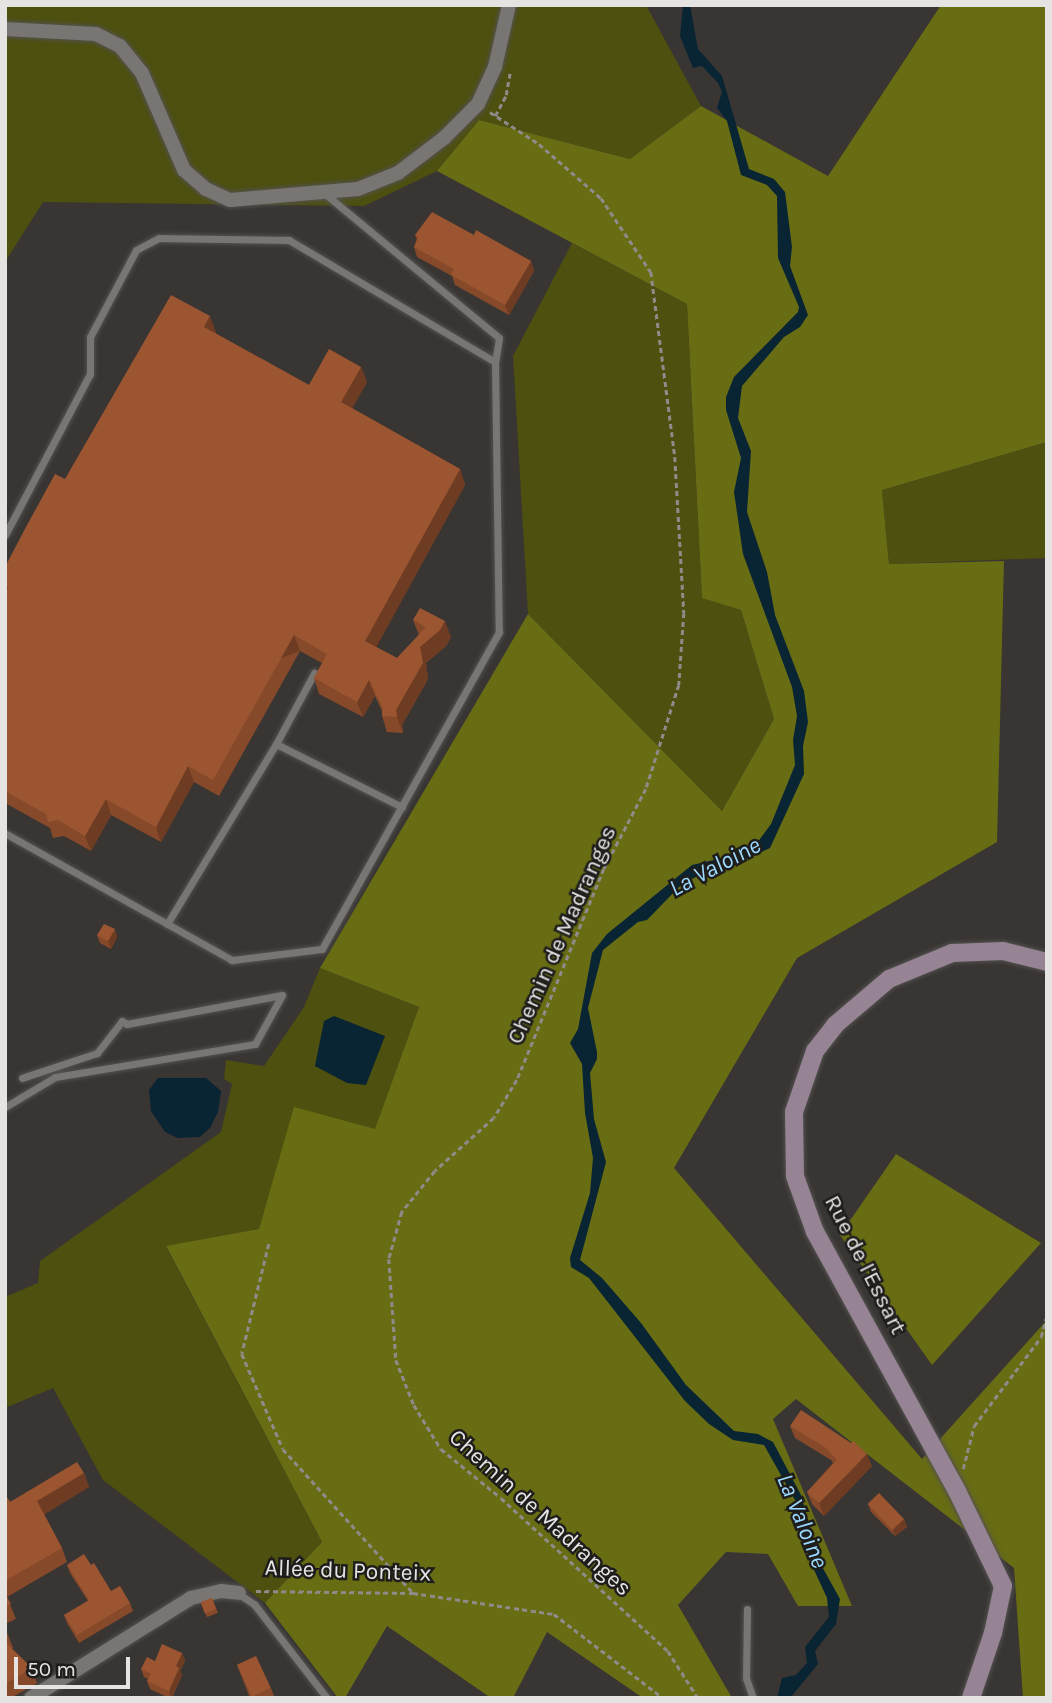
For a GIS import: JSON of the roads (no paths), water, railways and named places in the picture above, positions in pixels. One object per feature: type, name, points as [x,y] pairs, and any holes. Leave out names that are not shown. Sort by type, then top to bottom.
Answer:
[{"type":"street","points":[[5,29],[96,34],[120,46],[142,73],[184,170],[206,188],[230,200],[358,189],[398,173],[444,138],[478,104],[495,67],[509,5]]},
{"type":"street","name":"Rue de l'Essart","points":[[971,1698],[993,1633],[1003,1586],[957,1491],[815,1232],[795,1176],[794,1112],[815,1051],[835,1025],[889,979],[952,953],[1003,951],[1047,962]]},
{"type":"street","name":"Allée du Ponteix","points":[[31,1698],[191,1598],[221,1591],[239,1593]]},
{"type":"lane","points":[[5,833],[232,960],[322,948],[499,632],[495,362],[499,338],[323,192]]},
{"type":"lane","points":[[5,535],[90,374],[90,337],[136,250],[159,238],[289,240],[495,362]]},
{"type":"lane","points":[[167,924],[276,744],[314,673]]},
{"type":"lane","points":[[276,744],[401,807]]},
{"type":"lane","points":[[5,1107],[55,1077],[254,1044],[282,995],[127,1024],[122,1021],[97,1053],[22,1078]]},
{"type":"lane","points":[[239,1593],[254,1604],[327,1698]]},
{"type":"lane","points":[[747,1609],[746,1678],[753,1698]]},
{"type":"water","name":"La Valoine","points":[[683,5],[690,5],[698,49],[722,76],[749,169],[774,179],[785,192],[792,247],[790,266],[808,315],[800,327],[784,337],[742,386],[738,418],[751,451],[747,512],[767,572],[775,615],[804,691],[808,722],[803,746],[804,774],[770,848],[726,869],[705,872],[692,879],[679,887],[647,920],[638,922],[603,950],[588,1008],[597,1052],[597,1059],[590,1073],[594,1119],[606,1162],[580,1260],[602,1278],[641,1323],[686,1385],[734,1431],[758,1434],[773,1442],[801,1495],[820,1563],[840,1599],[836,1624],[815,1651],[818,1664],[790,1698],[777,1698],[782,1678],[796,1675],[807,1663],[805,1647],[829,1617],[827,1598],[810,1561],[795,1500],[764,1445],[733,1440],[709,1424],[685,1401],[589,1278],[571,1267],[570,1258],[590,1193],[593,1158],[585,1113],[582,1064],[570,1043],[578,1029],[592,953],[607,934],[692,865],[727,857],[757,843],[771,824],[795,765],[793,740],[797,716],[792,687],[743,554],[734,492],[741,458],[726,410],[726,397],[734,377],[798,312],[799,307],[778,258],[777,196],[767,185],[741,175],[727,121],[717,108],[722,92],[718,83],[702,66],[693,68],[680,36]]},
{"type":"water","points":[[334,1016],[385,1036],[366,1085],[347,1083],[315,1066],[324,1021]]},
{"type":"water","points":[[158,1078],[206,1078],[221,1091],[218,1112],[210,1128],[200,1137],[178,1138],[165,1132],[151,1111],[149,1090]]}]
